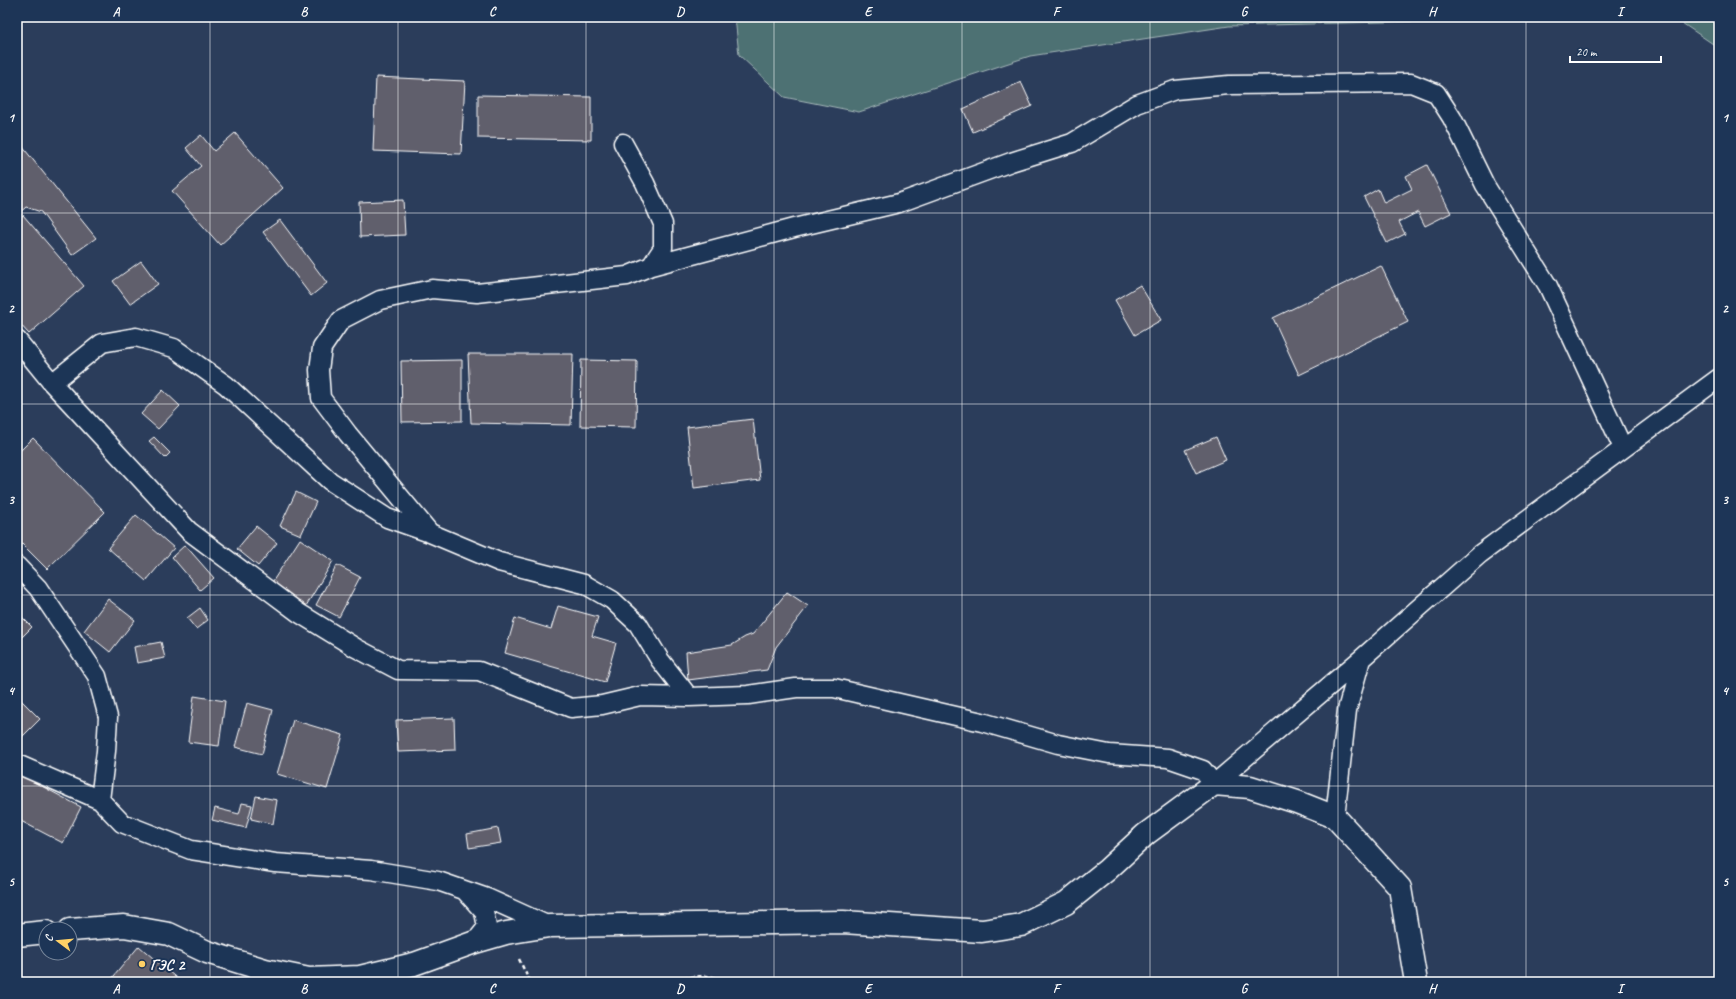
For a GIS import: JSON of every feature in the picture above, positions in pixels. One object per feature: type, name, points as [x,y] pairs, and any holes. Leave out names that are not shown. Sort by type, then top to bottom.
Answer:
[{"type":"street","points":[[78,929],[124,926],[169,934],[214,954],[265,970],[308,978],[360,977],[414,964],[475,942],[506,933],[550,926],[843,922],[982,931],[1021,926],[1066,903],[1107,870],[1146,834],[1214,784],[1250,787],[1297,802],[1335,817],[1400,888],[1416,982]]},
{"type":"street","points":[[17,935],[38,933]]},
{"type":"lane","points":[[430,534],[348,434],[322,398],[319,370],[322,348],[341,320],[380,300],[432,289],[484,292],[627,276],[651,266],[794,228],[899,203],[1011,162],[1072,143],[1137,104],[1175,90],[1229,85],[1411,83],[1436,93],[1452,118],[1486,185],[1548,286],[1623,448]]},
{"type":"lane","points":[[623,144],[645,184],[662,224],[663,248],[651,266]]},
{"type":"lane","points":[[52,382],[102,343],[136,337],[174,348],[226,385],[330,481],[387,518],[498,562],[584,584],[612,600],[638,624],[660,660],[689,697]]},
{"type":"lane","points":[[17,340],[52,382],[189,531],[299,613],[356,648],[398,670],[479,671],[571,708],[602,705],[640,696],[689,697],[748,695],[796,688],[834,688],[982,722],[1058,744],[1109,754],[1168,758],[1203,770],[1214,784],[1361,659],[1480,554],[1719,378]]},
{"type":"lane","points":[[17,566],[38,588],[97,676],[108,717],[106,751],[100,800]]},
{"type":"lane","points":[[1335,817],[1346,710],[1361,659]]},
{"type":"lane","points":[[17,764],[100,800],[122,823],[191,850],[275,863],[371,870],[438,881],[487,898],[550,926]]},
{"type":"lane","points":[[463,889],[484,912],[487,927],[475,942]]},
{"type":"path","points":[[670,982],[693,977],[718,978],[723,982]]},
{"type":"green space","points":[[735,17],[1550,17],[1229,26],[1030,56],[859,112],[784,97],[739,55]]},
{"type":"green space","points":[[1673,17],[1719,17],[1719,48]]},
{"type":"building","points":[[376,77],[465,81],[461,154],[373,151]]},
{"type":"building","points":[[1021,82],[1032,106],[973,132],[963,109]]},
{"type":"building","points":[[478,95],[591,97],[591,140],[478,138]]},
{"type":"building","points":[[235,133],[283,188],[220,245],[172,191],[201,166],[186,148],[201,135],[214,151]]},
{"type":"building","points":[[17,140],[96,238],[72,255],[41,212],[26,207],[17,215]]},
{"type":"building","points":[[1427,165],[1451,213],[1425,226],[1418,212],[1399,222],[1405,234],[1387,243],[1364,197],[1378,189],[1384,203],[1412,189],[1406,176]]},
{"type":"building","points":[[403,200],[405,235],[360,237],[359,202]]},
{"type":"building","points":[[23,215],[84,286],[29,334],[17,321],[17,220]]},
{"type":"building","points":[[280,220],[327,283],[311,296],[263,232]]},
{"type":"building","points":[[141,261],[158,284],[130,304],[113,281]]},
{"type":"building","points":[[1381,266],[1408,322],[1299,375],[1273,318]]},
{"type":"building","points":[[1140,285],[1161,320],[1135,335],[1115,300]]},
{"type":"building","points":[[468,354],[573,354],[571,425],[471,423]]},
{"type":"building","points":[[462,360],[462,421],[402,422],[401,361]]},
{"type":"building","points":[[581,360],[637,361],[636,427],[580,426]]},
{"type":"building","points":[[163,390],[180,406],[158,429],[141,414]]},
{"type":"building","points":[[753,419],[760,480],[694,488],[687,427]]},
{"type":"building","points":[[154,437],[170,453],[165,458],[149,441]]},
{"type":"building","points":[[1216,437],[1226,460],[1196,473],[1185,450]]},
{"type":"building","points":[[33,438],[105,512],[47,569],[17,539],[17,454]]},
{"type":"building","points":[[296,492],[316,502],[301,535],[280,526]]},
{"type":"building","points":[[136,515],[174,548],[146,581],[108,548]]},
{"type":"building","points":[[256,526],[277,543],[258,566],[237,549]]},
{"type":"building","points":[[300,539],[333,561],[306,606],[271,584]]},
{"type":"building","points":[[185,545],[214,578],[200,590],[172,557]]},
{"type":"building","points":[[337,565],[360,577],[339,617],[316,605]]},
{"type":"building","points":[[787,592],[808,606],[776,647],[767,670],[688,680],[686,652],[732,645],[753,634]]},
{"type":"building","points":[[108,599],[135,620],[110,652],[84,631]]},
{"type":"building","points":[[558,606],[598,617],[592,636],[616,643],[605,682],[505,653],[515,618],[551,629]]},
{"type":"building","points":[[200,608],[208,620],[196,629],[187,618]]},
{"type":"building","points":[[17,612],[32,627],[17,642]]},
{"type":"building","points":[[161,642],[165,658],[137,663],[134,647]]},
{"type":"building","points":[[17,696],[40,719],[17,742]]},
{"type":"building","points":[[194,696],[225,701],[219,746],[188,742]]},
{"type":"building","points":[[247,703],[273,710],[262,754],[235,747]]},
{"type":"building","points":[[454,718],[455,750],[398,752],[396,720]]},
{"type":"building","points":[[293,720],[343,735],[327,789],[277,774]]},
{"type":"building","points":[[17,773],[81,807],[63,843],[17,819]]},
{"type":"building","points":[[256,796],[277,800],[273,824],[251,819]]},
{"type":"building","points":[[242,803],[252,805],[246,828],[212,820],[215,808],[239,814]]},
{"type":"building","points":[[498,828],[501,843],[469,848],[467,834]]},
{"type":"building","name":"ГЭС 2","points":[[139,946],[181,982],[109,982]]},
{"type":"place","name":"ГЭС 2","points":[[142,964]]}]
